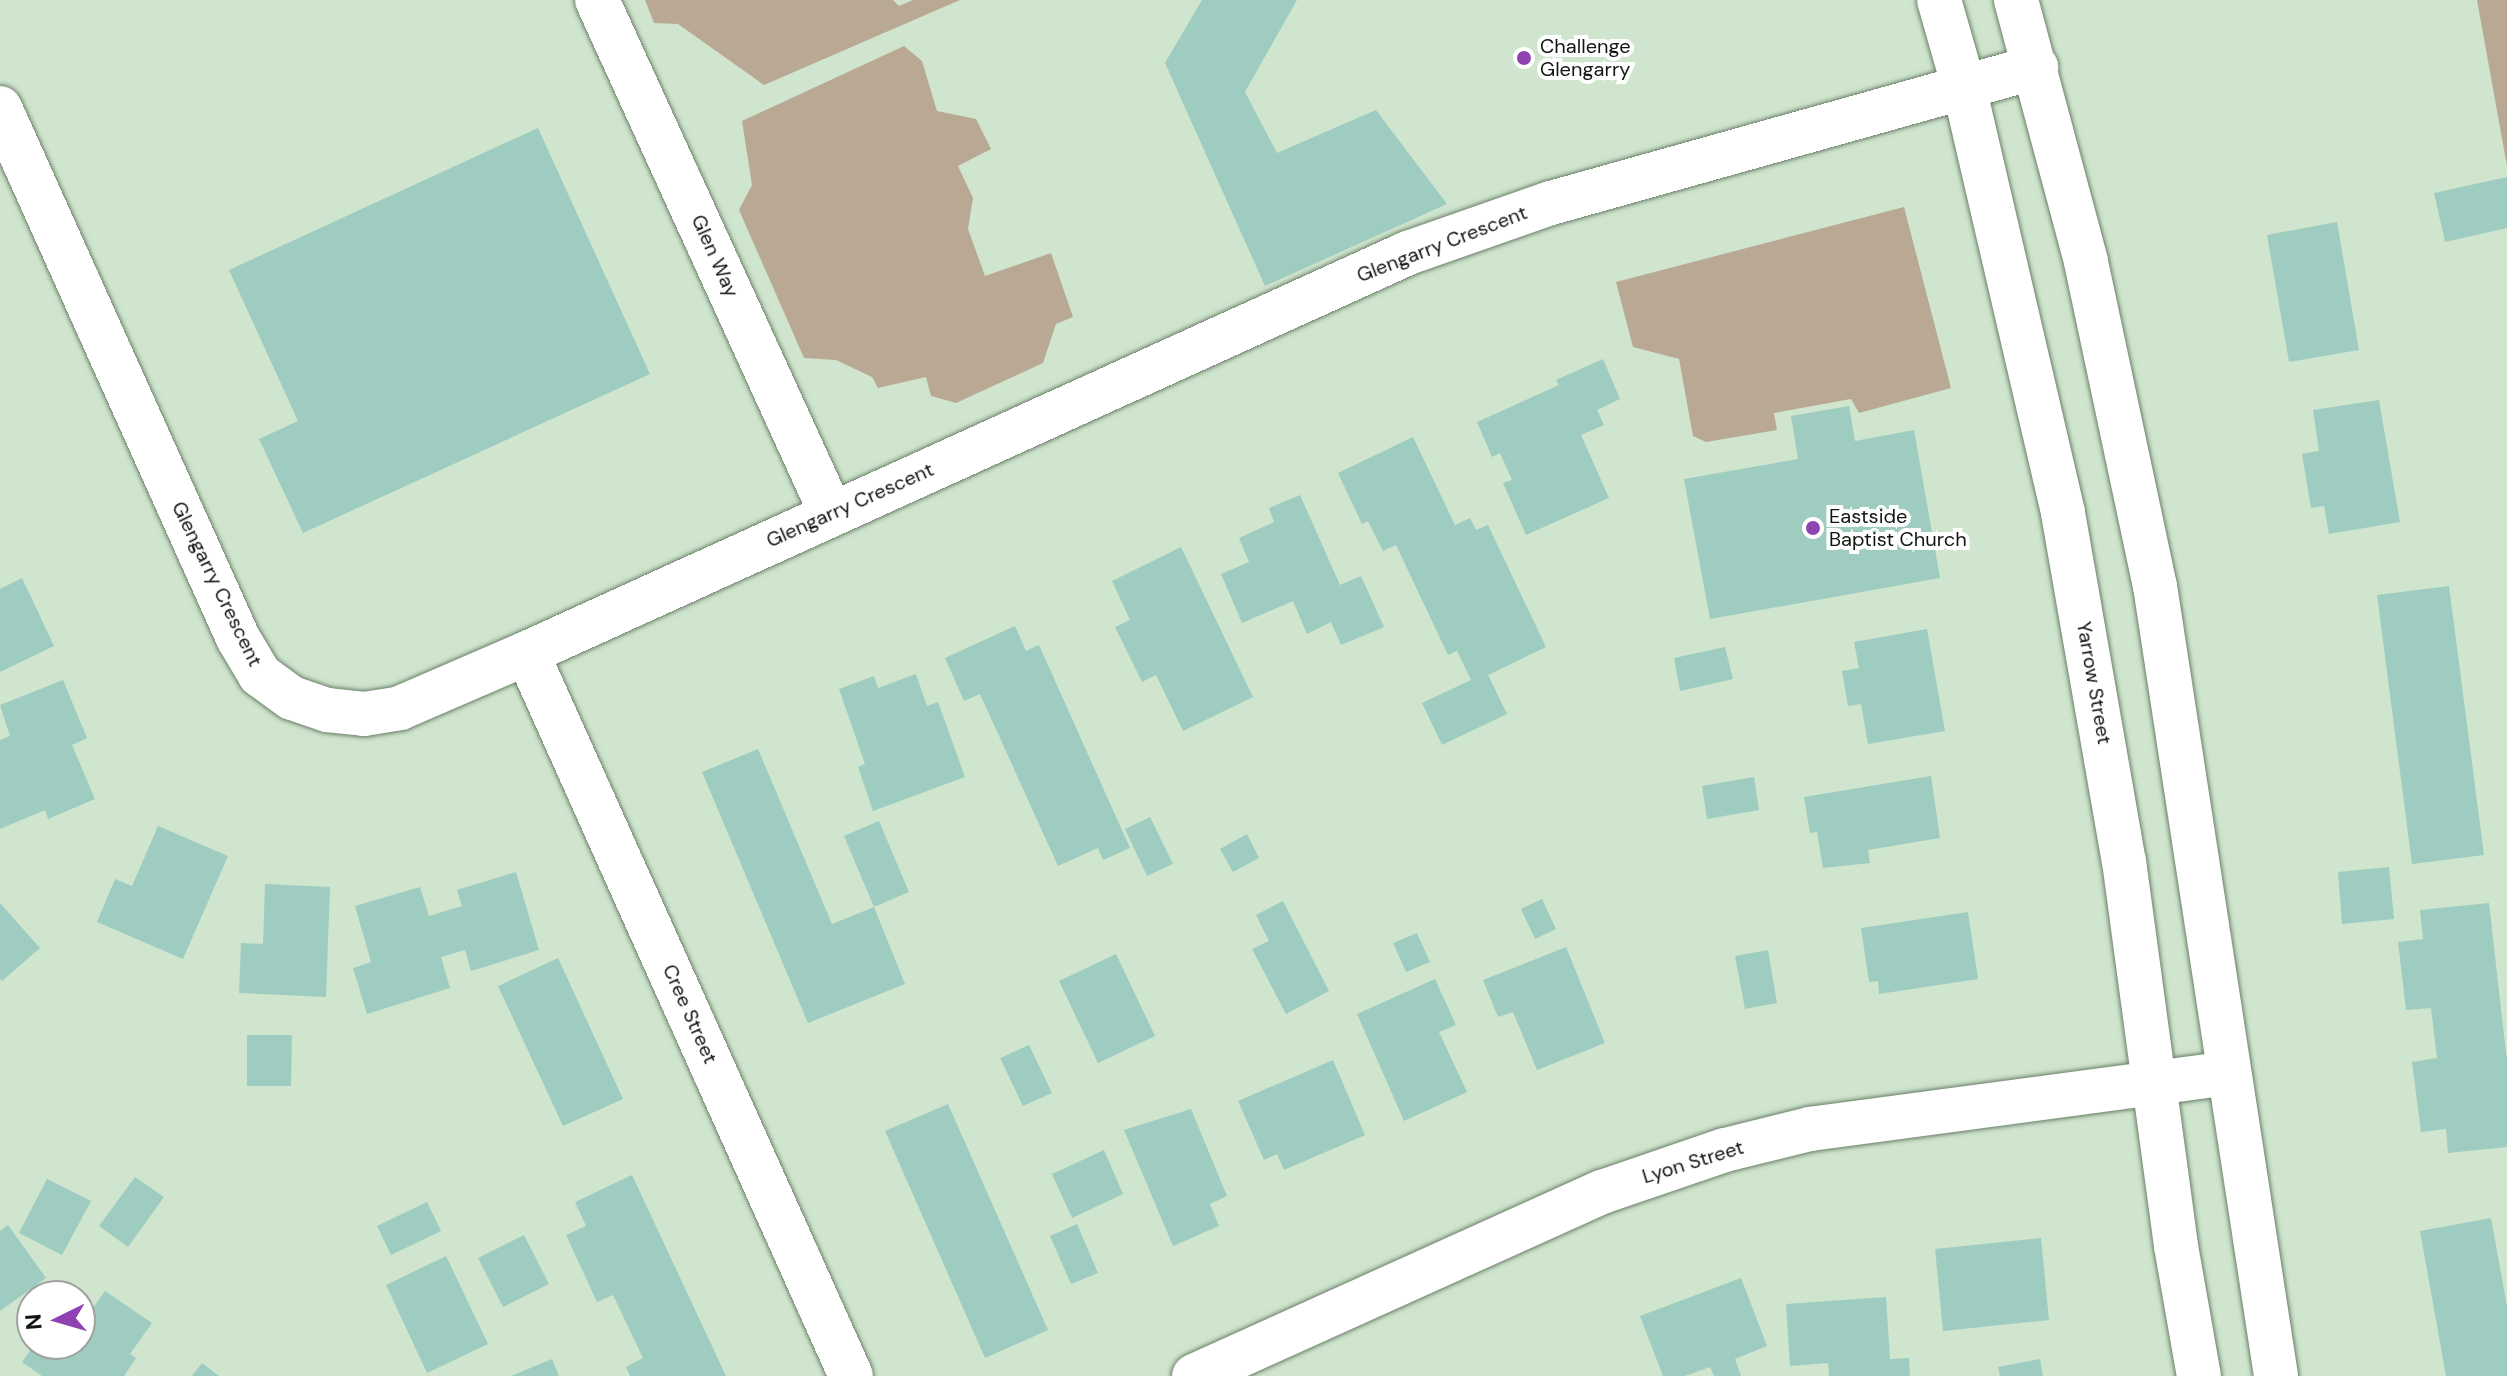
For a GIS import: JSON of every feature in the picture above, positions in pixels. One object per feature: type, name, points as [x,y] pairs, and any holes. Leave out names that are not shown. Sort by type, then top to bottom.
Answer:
[{"type":"street","name":"Glen Way","points":[[597,0],[831,513]]},
{"type":"street","name":"Yarrow Street","points":[[1939,0],[1964,87],[2063,513],[2119,832],[2199,1376]]},
{"type":"street","points":[[2016,0],[2086,262],[2155,586],[2276,1376]]},
{"type":"street","name":"Glengarry Crescent","points":[[0,108],[238,638],[260,675],[292,698],[327,710],[364,714],[400,708],[527,653],[1408,253],[1551,203],[2036,67]]},
{"type":"street","name":"Cree Street","points":[[527,653],[851,1376]]},
{"type":"street","name":"Lyon Street","points":[[1194,1376],[1602,1192],[1725,1150],[1810,1129],[2228,1073]]},
{"type":"shaded area","points":[[645,0],[893,0],[899,6],[913,0],[960,0],[764,85],[678,24],[654,23]]},
{"type":"shaded area","points":[[2477,0],[2507,0],[2507,166]]},
{"type":"shaded area","points":[[904,46],[922,61],[937,111],[976,119],[991,149],[958,166],[973,198],[968,229],[985,276],[1051,253],[1073,317],[1056,324],[1043,363],[956,403],[931,396],[926,377],[878,388],[872,377],[836,360],[804,358],[739,210],[752,185],[742,121]]},
{"type":"shaded area","points":[[1904,207],[1951,388],[1859,413],[1851,399],[1774,413],[1777,430],[1706,442],[1693,436],[1679,359],[1633,347],[1616,282]]},
{"type":"building","points":[[1202,0],[1297,0],[1245,92],[1277,153],[1376,110],[1447,204],[1265,286],[1165,63]]},
{"type":"building","points":[[538,128],[650,374],[303,533],[259,439],[298,421],[229,270]]},
{"type":"building","points":[[2507,177],[2507,228],[2445,242],[2434,193]]},
{"type":"building","points":[[2337,222],[2359,350],[2289,362],[2267,235]]},
{"type":"building","points":[[1603,359],[1620,399],[1597,410],[1604,425],[1581,435],[1609,498],[1526,535],[1503,483],[1512,480],[1500,453],[1492,457],[1477,422],[1559,385],[1556,380]]},
{"type":"building","points":[[2379,400],[2400,522],[2329,534],[2324,506],[2311,508],[2302,454],[2319,451],[2313,410]]},
{"type":"building","name":"Eastside Baptist Church","points":[[1849,406],[1855,441],[1914,430],[1940,578],[1710,619],[1684,479],[1798,459],[1791,416]]},
{"type":"building","points":[[1413,437],[1455,525],[1470,518],[1476,530],[1488,525],[1546,647],[1488,675],[1507,714],[1442,745],[1422,703],[1471,680],[1457,651],[1448,655],[1396,545],[1383,551],[1368,521],[1362,524],[1338,473]]},
{"type":"building","points":[[1300,495],[1340,585],[1361,576],[1384,627],[1341,645],[1331,622],[1307,634],[1293,601],[1242,623],[1221,574],[1249,562],[1239,538],[1274,522],[1269,508]]},
{"type":"building","points":[[1181,547],[1253,697],[1183,731],[1156,675],[1142,682],[1115,627],[1130,620],[1112,581]]},
{"type":"building","points":[[22,578],[54,646],[0,672],[0,589]]},
{"type":"building","points":[[2449,586],[2484,855],[2412,864],[2377,595]]},
{"type":"building","points":[[1015,626],[1026,651],[1039,645],[1130,848],[1103,860],[1098,848],[1058,866],[980,694],[964,701],[945,658]]},
{"type":"building","points":[[1927,629],[1945,731],[1868,744],[1861,704],[1848,706],[1842,671],[1859,668],[1854,642]]},
{"type":"building","points":[[1725,647],[1733,679],[1680,691],[1674,658]]},
{"type":"building","points":[[916,674],[927,706],[938,702],[965,777],[873,811],[858,767],[865,764],[839,689],[874,676],[878,688]]},
{"type":"building","points":[[63,680],[87,738],[72,745],[95,799],[48,819],[45,810],[0,829],[0,740],[10,736],[0,705]]},
{"type":"building","points":[[758,749],[832,924],[874,907],[905,984],[808,1023],[702,772]]},
{"type":"building","points":[[1931,776],[1940,838],[1868,850],[1870,863],[1823,868],[1817,832],[1810,833],[1804,797]]},
{"type":"building","points":[[1754,777],[1759,810],[1707,819],[1702,786]]},
{"type":"building","points":[[1150,817],[1173,864],[1147,876],[1125,829]]},
{"type":"building","points":[[879,821],[909,892],[874,907],[844,836]]},
{"type":"building","points":[[158,826],[228,856],[183,959],[97,922],[115,879],[132,886]]},
{"type":"building","points":[[1247,834],[1259,858],[1233,872],[1220,849]]},
{"type":"building","points":[[2389,867],[2394,919],[2342,924],[2338,872]]},
{"type":"building","points":[[516,872],[539,950],[471,971],[465,950],[441,957],[450,988],[367,1014],[353,968],[371,962],[355,906],[420,887],[429,916],[462,906],[457,890]]},
{"type":"building","points":[[265,884],[330,887],[326,997],[239,993],[241,943],[263,944]]},
{"type":"building","points":[[1542,899],[1556,929],[1535,939],[1521,909]]},
{"type":"building","points":[[1283,901],[1329,991],[1286,1014],[1252,949],[1269,941],[1256,915]]},
{"type":"building","points":[[0,903],[40,948],[2,981],[0,979]]},
{"type":"building","points":[[2489,903],[2507,1061],[2507,1147],[2448,1153],[2446,1129],[2421,1132],[2412,1062],[2437,1058],[2431,1008],[2406,1010],[2398,942],[2423,939],[2420,910]]},
{"type":"building","points":[[1968,912],[1978,979],[1879,994],[1878,981],[1869,982],[1861,928]]},
{"type":"building","points":[[1417,933],[1430,962],[1406,972],[1393,943]]},
{"type":"building","points":[[1566,947],[1605,1043],[1537,1070],[1513,1012],[1498,1017],[1483,980]]},
{"type":"building","points":[[1768,950],[1777,1003],[1745,1009],[1735,956]]},
{"type":"building","points":[[1116,954],[1155,1036],[1098,1063],[1059,981]]},
{"type":"building","points":[[558,958],[623,1099],[563,1126],[498,986]]},
{"type":"building","points":[[1435,979],[1456,1025],[1439,1032],[1467,1092],[1404,1121],[1357,1014]]},
{"type":"building","points":[[247,1035],[292,1035],[291,1086],[247,1086]]},
{"type":"building","points":[[1029,1045],[1052,1093],[1023,1106],[1000,1058]]},
{"type":"building","points":[[1333,1060],[1365,1135],[1284,1170],[1277,1154],[1264,1160],[1238,1101]]},
{"type":"building","points":[[948,1104],[1048,1330],[985,1358],[885,1131]]},
{"type":"building","points":[[1191,1109],[1227,1196],[1210,1204],[1219,1226],[1173,1246],[1124,1130]]},
{"type":"building","points":[[1104,1150],[1123,1194],[1072,1218],[1052,1174]]},
{"type":"building","points":[[632,1175],[726,1376],[630,1376],[626,1367],[643,1358],[613,1295],[597,1302],[566,1235],[586,1226],[575,1202]]},
{"type":"building","points":[[135,1177],[164,1197],[128,1247],[99,1226]]},
{"type":"building","points":[[47,1179],[91,1201],[62,1255],[19,1233]]},
{"type":"building","points":[[427,1202],[441,1231],[391,1255],[377,1226]]},
{"type":"building","points":[[2491,1218],[2507,1306],[2507,1376],[2446,1376],[2420,1231]]},
{"type":"building","points":[[1077,1224],[1098,1273],[1071,1284],[1050,1236]]},
{"type":"building","points":[[8,1225],[46,1278],[16,1280],[16,1300],[0,1311],[0,1231]]},
{"type":"building","points":[[524,1235],[549,1284],[503,1307],[478,1258]]},
{"type":"building","points":[[2041,1238],[2049,1320],[1943,1331],[1935,1249]]},
{"type":"building","points":[[446,1256],[488,1344],[427,1373],[386,1285]]},
{"type":"building","points":[[1741,1278],[1767,1346],[1735,1359],[1741,1376],[1714,1376],[1710,1367],[1685,1376],[1663,1376],[1640,1316]]},
{"type":"building","points":[[105,1291],[152,1323],[130,1354],[136,1358],[124,1376],[42,1376],[22,1362],[96,1360],[96,1304]]},
{"type":"building","points":[[1886,1297],[1890,1359],[1909,1358],[1910,1376],[1829,1376],[1828,1363],[1790,1366],[1786,1304]]},
{"type":"building","points":[[552,1359],[559,1376],[511,1376]]},
{"type":"building","points":[[2040,1359],[2043,1376],[2000,1376],[1998,1367]]},
{"type":"building","points":[[202,1363],[219,1376],[192,1376]]},
{"type":"place","name":"Challenge Glengarry","points":[[1524,58]]},
{"type":"place","name":"Eastside Baptist Church","points":[[1813,528]]}]
